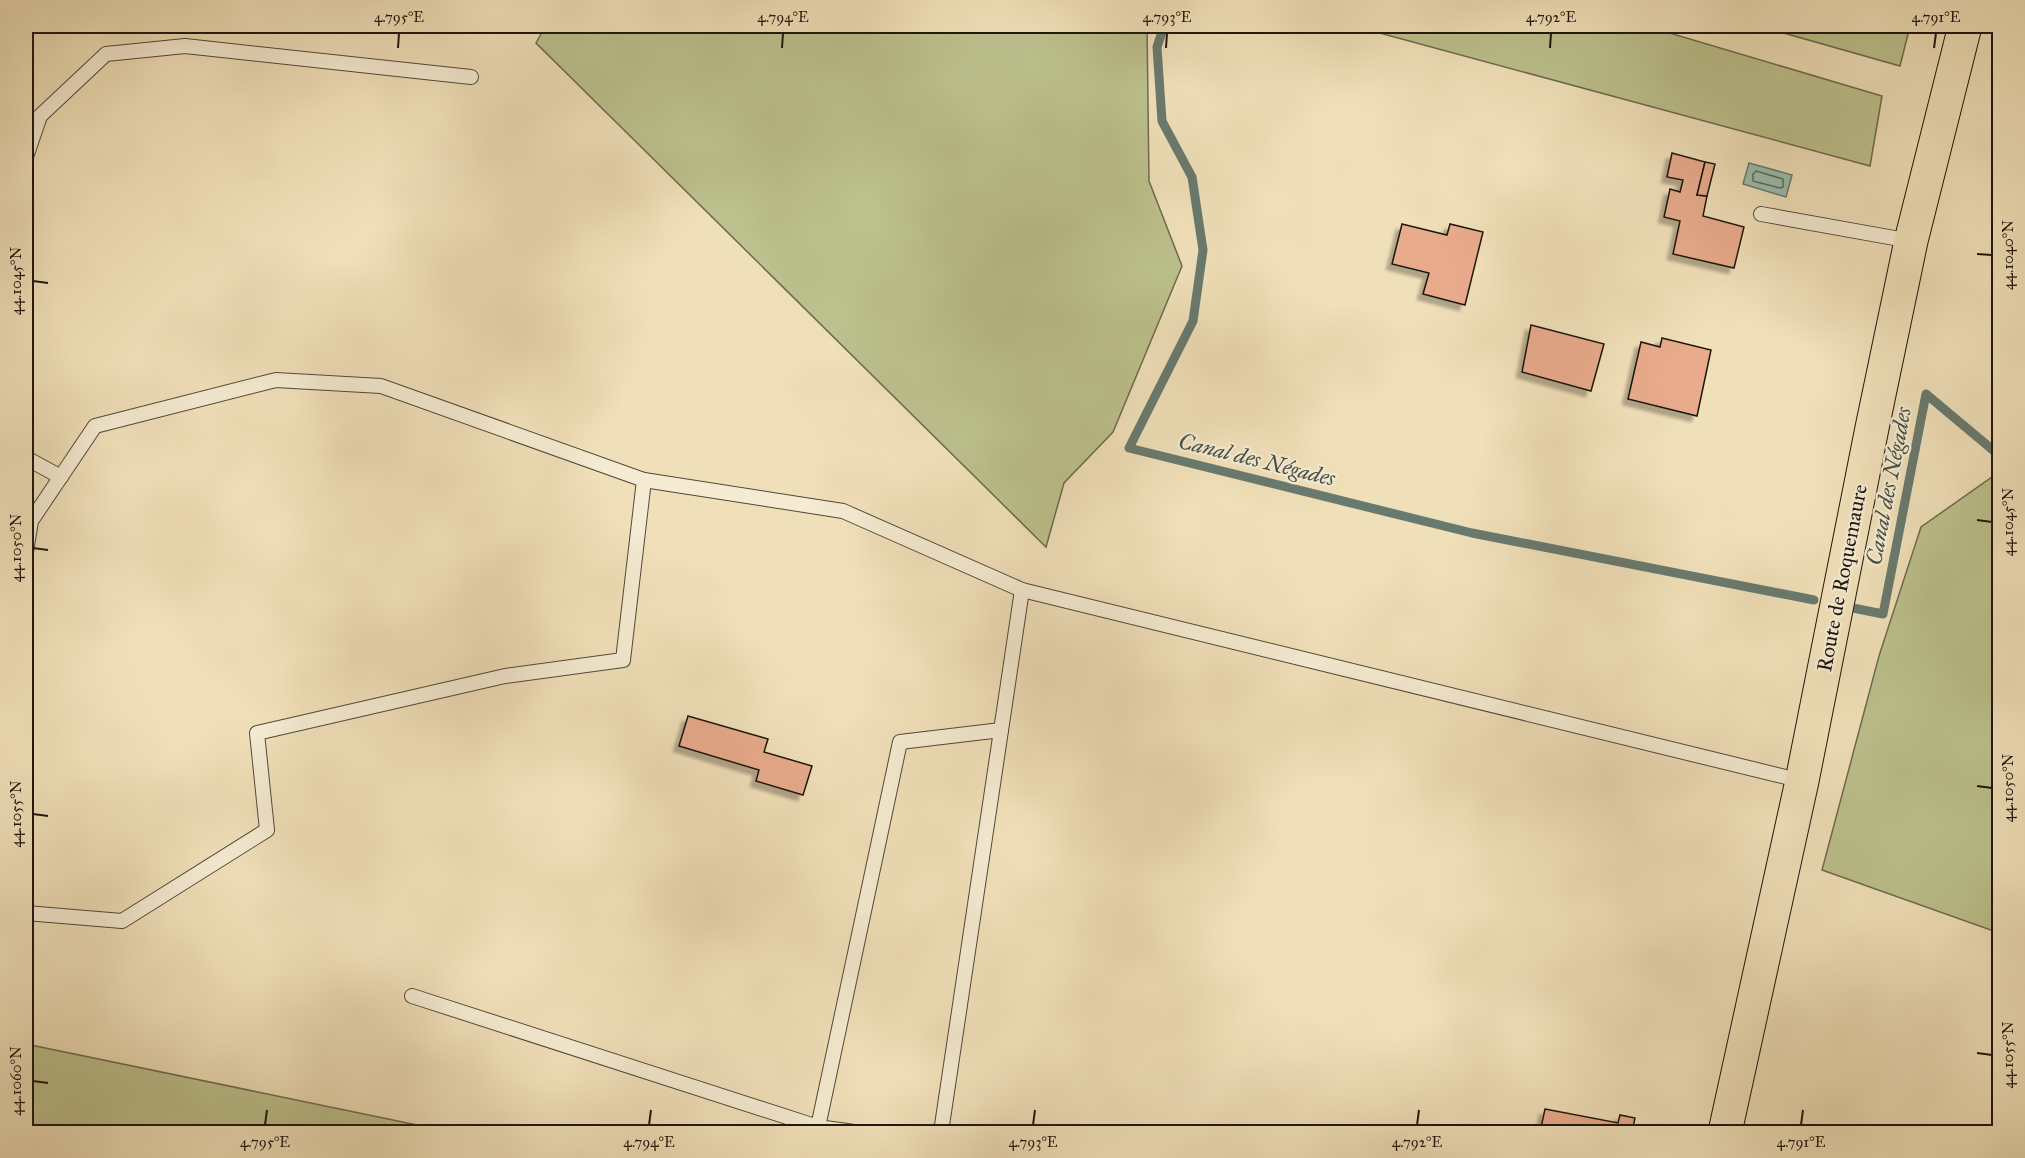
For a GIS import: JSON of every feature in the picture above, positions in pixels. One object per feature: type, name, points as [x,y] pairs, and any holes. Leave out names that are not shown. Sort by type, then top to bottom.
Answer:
[{"type":"main road","name":"Route de Roquemaure","points":[[1725,1132],[1802,781],[1911,241],[1965,26]]},
{"type":"lane","points":[[26,157],[40,116],[106,54],[186,46],[471,77]]},
{"type":"lane","points":[[1761,214],[1911,241]]},
{"type":"lane","points":[[26,552],[32,522],[95,426],[276,380],[381,386],[644,480],[843,511],[1022,590],[1802,781]]},
{"type":"lane","points":[[26,458],[61,477]]},
{"type":"lane","points":[[26,913],[122,921],[267,830],[257,733],[505,676],[623,660],[644,480]]},
{"type":"lane","points":[[941,1132],[1022,590]]},
{"type":"lane","points":[[818,1127],[900,742],[1001,730]]},
{"type":"lane","points":[[412,996],[818,1127],[854,1132]]},
{"type":"green space","points":[[460,26],[1147,26],[1149,181],[1182,266],[1113,432],[1064,483],[1046,547],[536,43],[542,32]]},
{"type":"green space","points":[[1354,26],[1646,26],[1882,96],[1870,166]]},
{"type":"green space","points":[[1759,26],[1910,26],[1900,66]]},
{"type":"green space","points":[[1992,477],[2000,484],[1999,933],[1822,870],[1879,656],[1921,527]]},
{"type":"green space","points":[[26,1044],[451,1132],[26,1132]]},
{"type":"water","points":[[1749,163],[1792,175],[1786,197],[1743,184]]},
{"type":"building","points":[[1672,153],[1705,162],[1697,195],[1707,196],[1703,216],[1744,227],[1734,268],[1673,254],[1680,221],[1664,217],[1670,189],[1680,192],[1683,180],[1667,177]]},
{"type":"building","points":[[1705,162],[1715,164],[1707,196],[1697,195]]},
{"type":"building","points":[[1402,224],[1447,235],[1450,224],[1483,232],[1465,305],[1423,294],[1429,273],[1392,264]]},
{"type":"building","points":[[1531,325],[1604,344],[1591,391],[1522,372]]},
{"type":"building","points":[[1662,338],[1711,350],[1697,416],[1628,399],[1641,342],[1660,347]]},
{"type":"building","points":[[688,716],[768,739],[764,752],[812,766],[803,795],[756,781],[759,770],[679,746]]},
{"type":"building","points":[[1545,1109],[1618,1123],[1620,1115],[1635,1118],[1632,1132],[1540,1132]]},
{"type":"waterway","name":"Canal des Négades","points":[[1164,26],[1157,47],[1162,121],[1192,177],[1203,250],[1193,321],[1129,448],[1472,533],[1814,600]]},
{"type":"waterway","name":"Canal des Négades","points":[[1853,608],[1883,614],[1926,394],[2000,456]]}]
